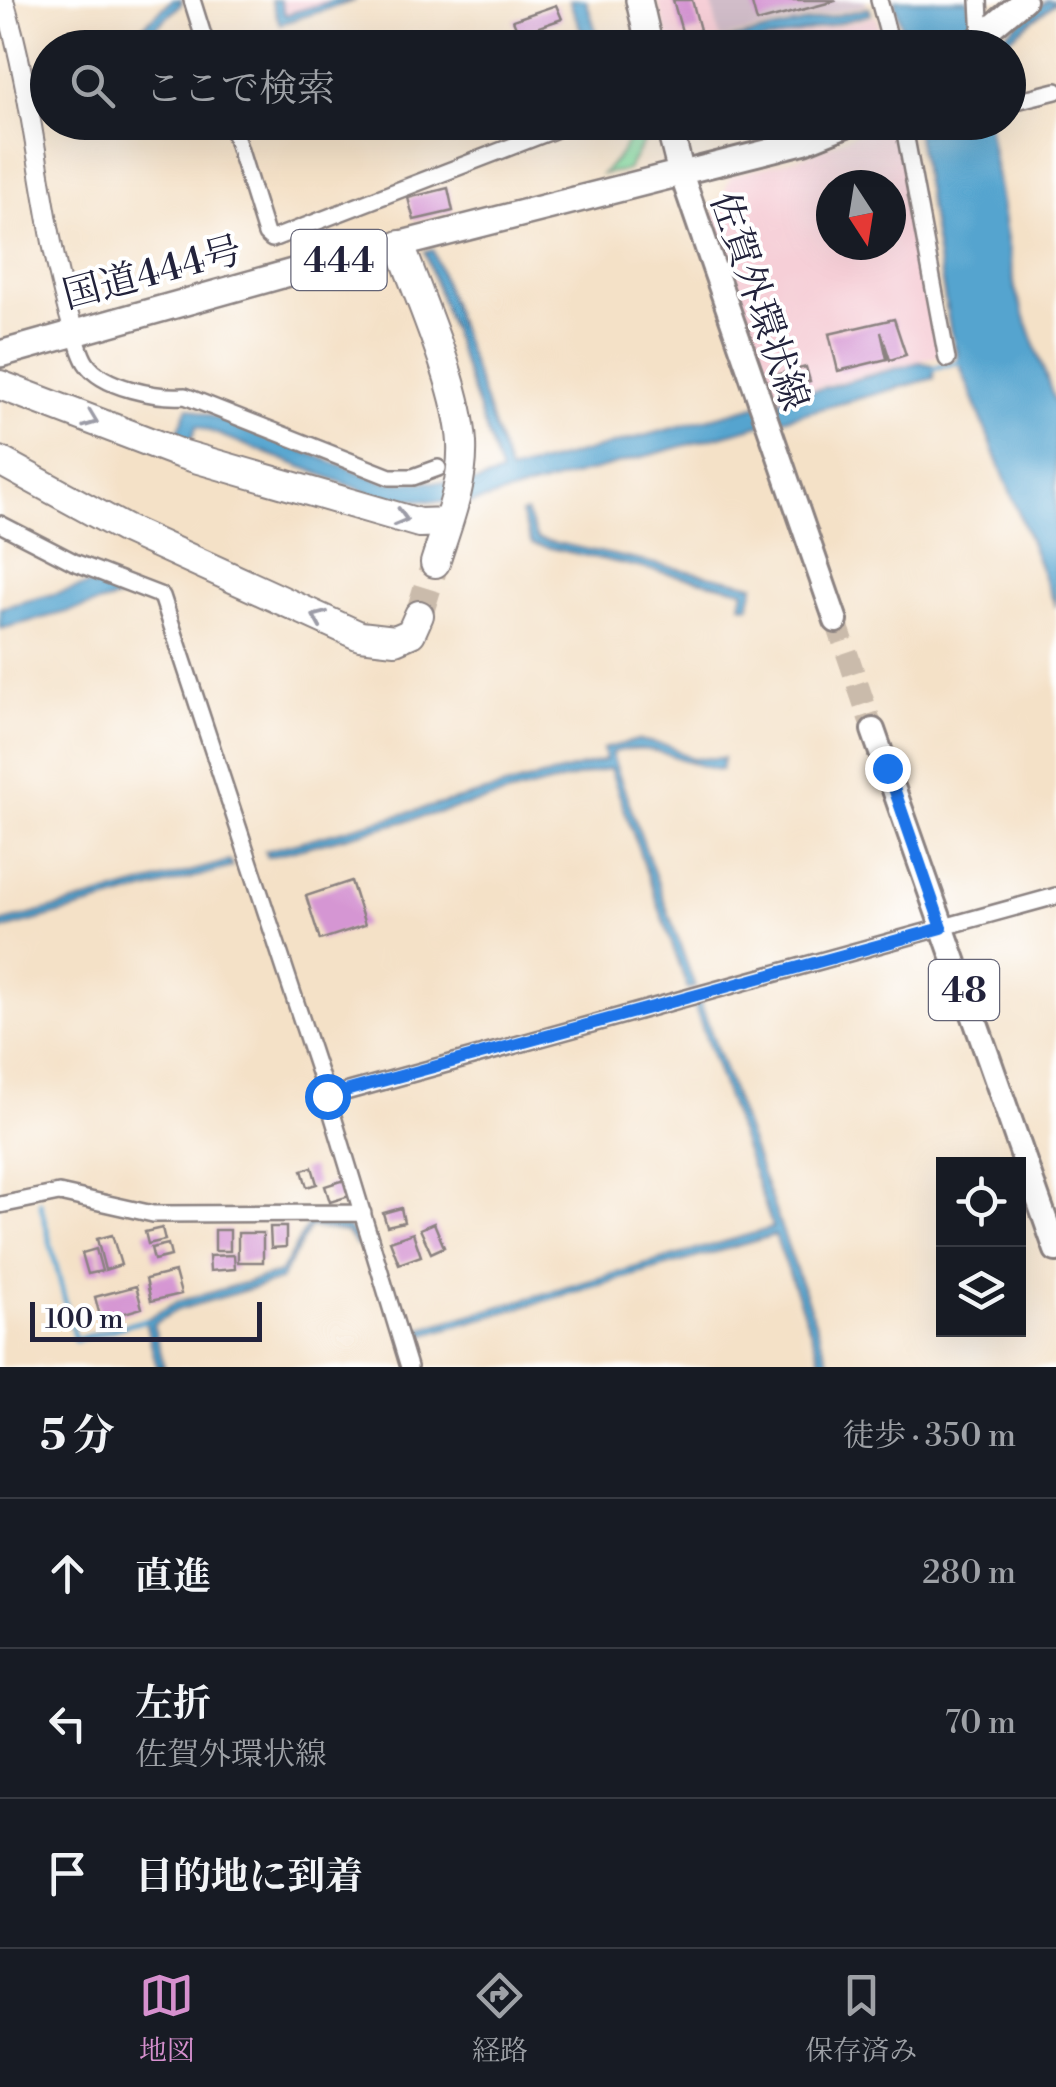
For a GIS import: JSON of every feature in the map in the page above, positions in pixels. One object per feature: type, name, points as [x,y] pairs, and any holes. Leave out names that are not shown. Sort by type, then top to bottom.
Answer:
[{"type":"highway","points":[[639,0],[646,30]]},
{"type":"highway","points":[[672,140],[680,173]]},
{"type":"highway","name":"国道444号","points":[[0,354],[680,173]]},
{"type":"highway","points":[[400,245],[458,418],[461,466],[435,563]]},
{"type":"highway","points":[[0,385],[181,454],[419,524],[448,522]]},
{"type":"highway","points":[[0,461],[142,537],[360,636],[395,640],[411,633],[418,615]]},
{"type":"main road","points":[[992,30],[1024,0]]},
{"type":"main road","name":"佐賀外環状線","points":[[809,140],[680,173],[836,621]]},
{"type":"main road","name":"48","points":[[873,730],[1056,1250]]},
{"type":"street","points":[[4,0],[46,228],[74,332],[84,361],[93,372],[154,398],[184,396],[390,477],[413,477],[438,468]]},
{"type":"street","points":[[192,0],[202,30]]},
{"type":"street","points":[[879,0],[887,30]]},
{"type":"street","points":[[978,30],[979,0]]},
{"type":"street","points":[[1026,98],[1056,90]]},
{"type":"street","points":[[237,140],[266,234],[272,240],[529,140]]},
{"type":"street","points":[[906,140],[946,360]]},
{"type":"street","points":[[0,524],[74,562],[162,596],[327,1096],[408,1367]]},
{"type":"street","points":[[327,1096],[1056,896]]},
{"type":"street","points":[[0,1205],[58,1192],[153,1214],[363,1213]]},
{"type":"shaded area","points":[[275,0],[346,0],[282,19]]},
{"type":"shaded area","points":[[657,0],[711,0],[718,30],[665,30]]},
{"type":"shaded area","points":[[711,0],[865,0],[867,5],[759,30],[718,30]]},
{"type":"shaded area","points":[[876,16],[880,30],[821,30]]},
{"type":"shaded area","points":[[844,140],[900,140],[906,170],[816,170],[816,260],[906,260],[906,170],[941,355],[768,400],[713,217],[731,176],[802,157]]},
{"type":"green space","points":[[628,140],[645,140],[627,170],[602,174]]},
{"type":"water","points":[[172,0],[182,0],[153,30],[139,30]]},
{"type":"water","points":[[271,0],[280,0],[285,15],[335,0],[356,0],[280,24]]},
{"type":"water","points":[[569,0],[586,0],[596,30],[581,30]]},
{"type":"water","points":[[894,0],[968,0],[973,21],[962,30],[902,30]]},
{"type":"water","points":[[1047,0],[1056,2],[1020,30],[1010,30]]},
{"type":"water","points":[[869,8],[871,14],[808,30],[773,30]]},
{"type":"water","points":[[918,140],[991,140],[1015,289],[1056,405],[1056,607],[961,368],[950,329]]},
{"type":"water","points":[[433,250],[509,472],[920,362],[932,365],[934,378],[469,504],[379,497],[197,426],[190,441],[176,436],[188,407],[385,482],[478,482],[501,474],[425,252]]},
{"type":"water","points":[[526,512],[537,539],[754,585],[749,606],[741,605],[744,590],[532,544],[521,514]]},
{"type":"water","points":[[100,582],[129,596],[0,629],[0,608]]},
{"type":"water","points":[[638,740],[669,746],[692,759],[723,758],[721,770],[654,751],[627,749],[611,753],[695,987],[688,989],[610,768],[267,857],[265,851],[606,760],[603,749]]},
{"type":"water","points":[[230,861],[232,867],[0,930],[0,923]]},
{"type":"water","points":[[700,1002],[831,1367],[824,1367],[775,1235],[417,1337],[414,1331],[773,1228],[694,1004]]},
{"type":"water","points":[[310,1221],[348,1227],[361,1244],[357,1246],[346,1232],[310,1227],[280,1280],[177,1310],[153,1324],[164,1367],[157,1367],[145,1320],[177,1302],[280,1273]]},
{"type":"building","points":[[673,0],[692,0],[700,30],[682,30]]},
{"type":"building","points":[[751,0],[834,0],[835,1],[757,22]]},
{"type":"building","points":[[556,5],[562,19],[530,30],[517,30],[513,20]]},
{"type":"building","points":[[448,188],[453,211],[414,220],[408,198]]},
{"type":"building","points":[[894,319],[906,355],[890,360],[881,332],[887,359],[838,371],[829,334]]},
{"type":"building","points":[[806,367],[810,381],[782,388],[779,374]]},
{"type":"building","points":[[351,881],[365,925],[320,940],[306,896]]},
{"type":"building","points":[[312,1167],[317,1184],[307,1187],[302,1170]]},
{"type":"building","points":[[347,1179],[353,1195],[330,1202],[325,1186]]},
{"type":"building","points":[[401,1208],[404,1222],[387,1226],[383,1213]]},
{"type":"building","points":[[434,1223],[444,1247],[431,1253],[420,1229]]},
{"type":"building","points":[[270,1227],[286,1227],[286,1247],[271,1248]]},
{"type":"building","points":[[162,1228],[165,1240],[148,1244],[145,1232]]},
{"type":"building","points":[[215,1230],[230,1230],[230,1251],[215,1251]]},
{"type":"building","points":[[238,1233],[263,1233],[263,1262],[238,1262]]},
{"type":"building","points":[[413,1233],[421,1256],[399,1264],[390,1241]]},
{"type":"building","points":[[112,1235],[121,1265],[105,1270],[97,1239]]},
{"type":"building","points":[[168,1244],[171,1256],[154,1260],[151,1248]]},
{"type":"building","points":[[96,1249],[102,1271],[88,1274],[82,1253]]},
{"type":"building","points":[[234,1255],[235,1269],[210,1271],[209,1256]]},
{"type":"building","points":[[175,1272],[181,1294],[151,1301],[146,1279]]},
{"type":"building","points":[[136,1286],[142,1308],[101,1320],[95,1297]]},
{"type":"waterway","points":[[927,370],[965,360]]},
{"type":"waterway","points":[[40,1202],[75,1340],[145,1320]]},
{"type":"tunnel","points":[[419,615],[435,563]]},
{"type":"tunnel","points":[[836,621],[873,730]]},
{"type":"route","points":[[327,1096],[942,928],[887,768]]}]
